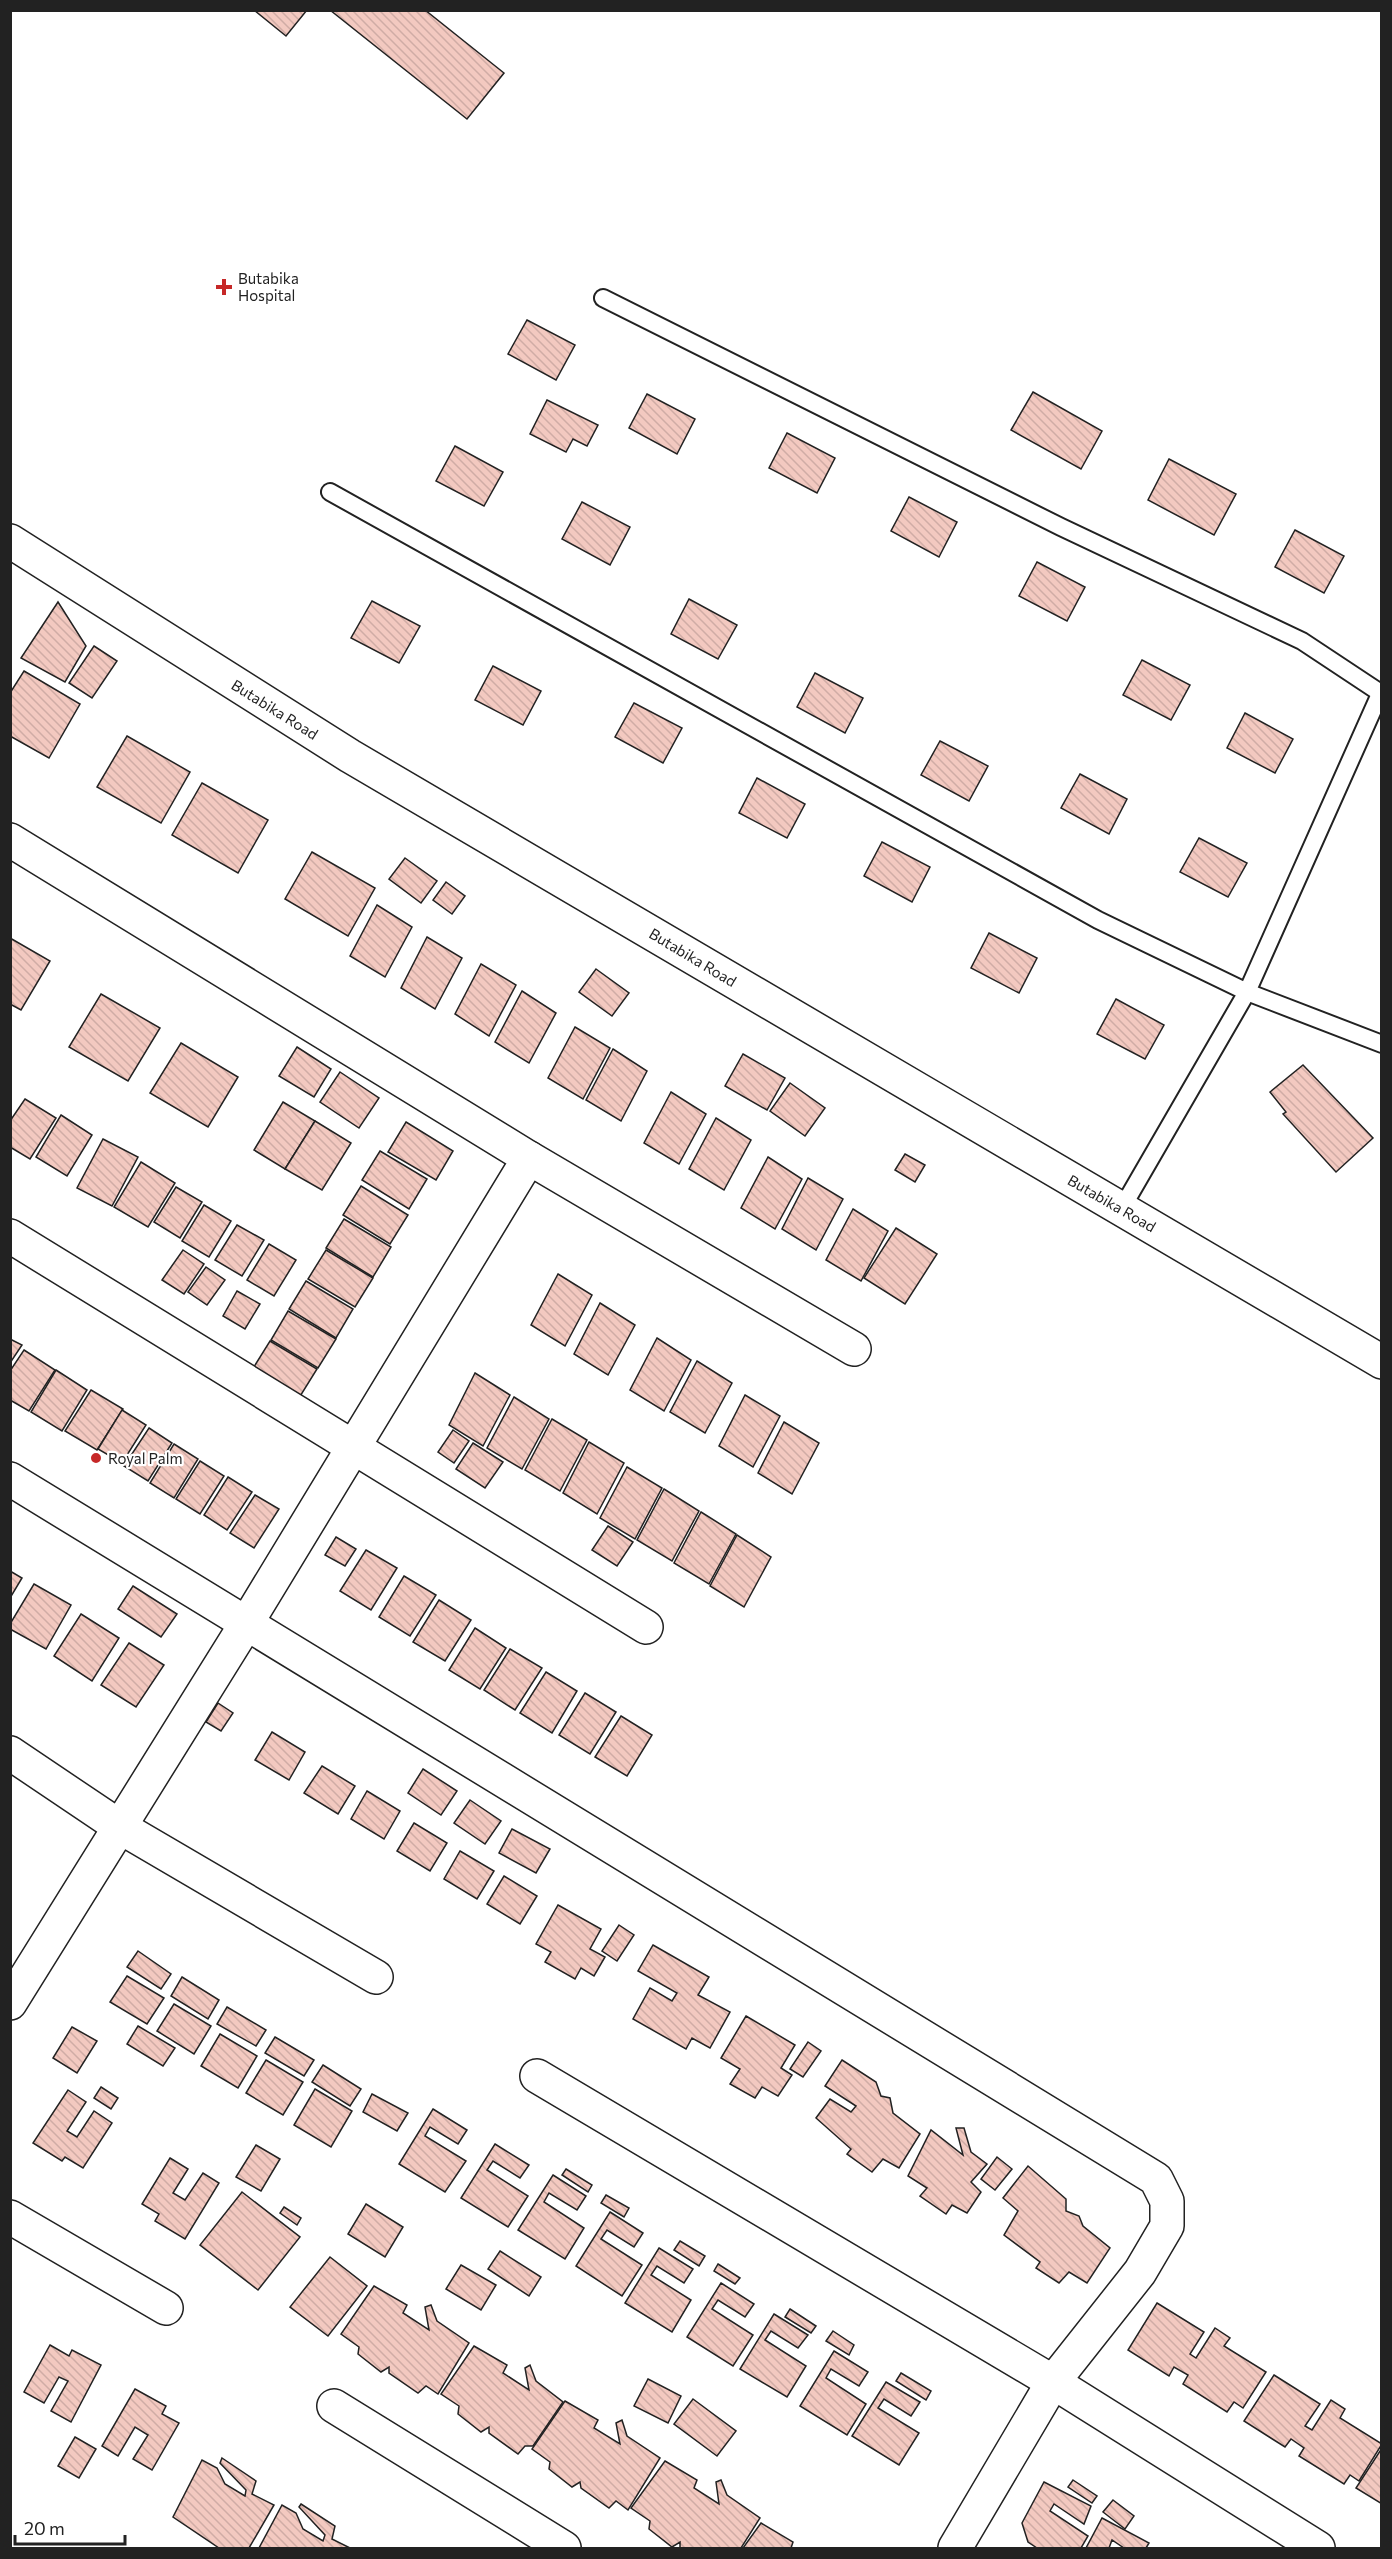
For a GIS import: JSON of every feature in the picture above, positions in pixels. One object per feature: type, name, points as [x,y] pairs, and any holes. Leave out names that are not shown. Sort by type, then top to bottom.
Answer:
[{"type":"street","name":"Butabika Road","points":[[14,551],[350,756],[1382,1362]]},
{"type":"street","points":[[10,840],[529,1158],[854,1349]]},
{"type":"street","points":[[10,2003],[246,1624],[529,1158]]},
{"type":"street","points":[[10,1236],[646,1627]]},
{"type":"street","points":[[10,1479],[1156,2179],[1167,2201],[1167,2226],[1140,2272],[1053,2382],[956,2548]]},
{"type":"street","points":[[10,1754],[120,1827],[376,1977]]},
{"type":"street","points":[[537,2076],[1053,2382],[1318,2548]]},
{"type":"street","points":[[10,2217],[166,2308]]},
{"type":"street","points":[[334,2406],[564,2548]]},
{"type":"lane","points":[[603,298],[1061,527],[1302,641],[1381,694],[1247,992],[1122,1208]]},
{"type":"lane","points":[[330,492],[1098,920],[1247,992],[1382,1044]]},
{"type":"building","points":[[254,10],[307,10],[286,36]]},
{"type":"building","points":[[330,10],[425,10],[504,73],[467,119]]},
{"type":"building","points":[[527,320],[575,345],[556,380],[508,354]]},
{"type":"building","points":[[1033,392],[1102,431],[1081,469],[1011,430]]},
{"type":"building","points":[[647,394],[695,419],[677,454],[629,428]]},
{"type":"building","points":[[547,400],[598,425],[587,446],[573,439],[566,452],[530,434]]},
{"type":"building","points":[[787,433],[835,458],[817,493],[769,468]]},
{"type":"building","points":[[455,446],[503,472],[484,506],[436,481]]},
{"type":"building","points":[[1169,459],[1236,494],[1214,535],[1148,500]]},
{"type":"building","points":[[909,497],[957,522],[939,557],[891,531]]},
{"type":"building","points":[[582,502],[630,527],[610,565],[562,539]]},
{"type":"building","points":[[1295,530],[1344,556],[1324,593],[1275,567]]},
{"type":"building","points":[[1037,562],[1085,587],[1067,621],[1019,596]]},
{"type":"building","points":[[689,599],[737,625],[718,659],[671,634]]},
{"type":"building","points":[[372,601],[420,626],[399,663],[351,638]]},
{"type":"building","points":[[58,602],[86,646],[65,682],[21,658]]},
{"type":"building","points":[[94,646],[117,661],[92,698],[69,683]]},
{"type":"building","points":[[1142,660],[1190,685],[1171,720],[1123,695]]},
{"type":"building","points":[[493,666],[541,691],[523,725],[475,700]]},
{"type":"building","points":[[24,671],[80,704],[49,758],[10,736],[10,693]]},
{"type":"building","points":[[815,673],[863,698],[845,733],[797,707]]},
{"type":"building","points":[[634,703],[682,728],[663,763],[615,737]]},
{"type":"building","points":[[1245,713],[1293,739],[1275,773],[1227,748]]},
{"type":"building","points":[[127,736],[190,772],[161,823],[97,787]]},
{"type":"building","points":[[940,741],[988,766],[969,801],[921,775]]},
{"type":"building","points":[[1080,774],[1127,799],[1109,834],[1061,808]]},
{"type":"building","points":[[757,778],[805,804],[787,838],[739,813]]},
{"type":"building","points":[[202,783],[268,820],[238,873],[172,835]]},
{"type":"building","points":[[1199,838],[1247,863],[1228,897],[1180,872]]},
{"type":"building","points":[[882,842],[930,867],[912,902],[864,876]]},
{"type":"building","points":[[312,852],[375,888],[348,936],[285,899]]},
{"type":"building","points":[[405,858],[437,881],[421,903],[389,879]]},
{"type":"building","points":[[446,882],[465,896],[452,914],[433,900]]},
{"type":"building","points":[[377,905],[412,927],[385,977],[350,956]]},
{"type":"building","points":[[989,933],[1037,958],[1019,993],[971,968]]},
{"type":"building","points":[[427,937],[462,958],[435,1009],[401,988]]},
{"type":"building","points":[[10,938],[50,961],[21,1010],[10,1004]]},
{"type":"building","points":[[481,964],[516,985],[489,1036],[455,1014]]},
{"type":"building","points":[[596,969],[629,993],[612,1016],[579,992]]},
{"type":"building","points":[[522,991],[556,1013],[529,1063],[495,1042]]},
{"type":"building","points":[[101,994],[160,1028],[128,1081],[69,1047]]},
{"type":"building","points":[[1116,999],[1164,1025],[1145,1059],[1097,1034]]},
{"type":"building","points":[[575,1027],[610,1048],[583,1099],[548,1078]]},
{"type":"building","points":[[181,1043],[238,1077],[208,1127],[150,1093]]},
{"type":"building","points":[[297,1047],[331,1069],[314,1097],[279,1076]]},
{"type":"building","points":[[613,1049],[647,1071],[621,1121],[586,1100]]},
{"type":"building","points":[[743,1054],[785,1078],[767,1110],[725,1086]]},
{"type":"building","points":[[1303,1065],[1373,1138],[1336,1172],[1283,1114],[1286,1112],[1270,1092]]},
{"type":"building","points":[[340,1072],[379,1098],[359,1128],[320,1102]]},
{"type":"building","points":[[790,1083],[825,1108],[805,1136],[770,1111]]},
{"type":"building","points":[[671,1092],[706,1114],[679,1164],[644,1143]]},
{"type":"building","points":[[25,1099],[56,1118],[30,1159],[10,1147],[10,1121]]},
{"type":"building","points":[[283,1102],[315,1121],[285,1169],[254,1150]]},
{"type":"building","points":[[61,1115],[92,1135],[67,1176],[36,1157]]},
{"type":"building","points":[[716,1118],[751,1140],[724,1190],[689,1169]]},
{"type":"building","points":[[315,1121],[351,1143],[322,1190],[285,1169]]},
{"type":"building","points":[[406,1122],[453,1151],[436,1180],[388,1152]]},
{"type":"building","points":[[103,1139],[138,1157],[112,1206],[77,1188]]},
{"type":"building","points":[[380,1151],[427,1179],[409,1209],[362,1180]]},
{"type":"building","points":[[905,1154],[925,1165],[915,1182],[895,1170]]},
{"type":"building","points":[[768,1157],[802,1179],[775,1229],[741,1208]]},
{"type":"building","points":[[141,1162],[175,1183],[148,1227],[114,1207]]},
{"type":"building","points":[[808,1178],[843,1199],[816,1250],[782,1229]]},
{"type":"building","points":[[361,1186],[408,1215],[390,1244],[343,1215]]},
{"type":"building","points":[[176,1187],[202,1202],[180,1238],[154,1222]]},
{"type":"building","points":[[204,1205],[231,1221],[209,1257],[182,1241]]},
{"type":"building","points":[[853,1209],[888,1231],[861,1281],[826,1260]]},
{"type":"building","points":[[344,1219],[391,1247],[373,1277],[326,1248]]},
{"type":"building","points":[[237,1225],[264,1240],[242,1276],[215,1260]]},
{"type":"building","points":[[896,1228],[937,1254],[905,1304],[864,1278]]},
{"type":"building","points":[[269,1244],[296,1260],[274,1296],[247,1280]]},
{"type":"building","points":[[183,1250],[204,1264],[184,1294],[162,1280]]},
{"type":"building","points":[[326,1250],[373,1278],[355,1307],[308,1279]]},
{"type":"building","points":[[206,1267],[225,1280],[207,1305],[188,1292]]},
{"type":"building","points":[[558,1274],[592,1295],[565,1346],[531,1325]]},
{"type":"building","points":[[306,1281],[353,1309],[336,1338],[289,1309]]},
{"type":"building","points":[[237,1291],[260,1304],[245,1329],[223,1316]]},
{"type":"building","points":[[600,1303],[635,1325],[608,1375],[574,1354]]},
{"type":"building","points":[[288,1311],[336,1339],[318,1368],[271,1340]]},
{"type":"building","points":[[657,1338],[691,1360],[664,1411],[630,1390]]},
{"type":"building","points":[[10,1339],[22,1345],[10,1363]]},
{"type":"building","points":[[270,1341],[317,1369],[299,1398],[252,1370]]},
{"type":"building","points":[[24,1350],[55,1370],[29,1411],[10,1400],[10,1371]]},
{"type":"building","points":[[697,1361],[732,1383],[705,1433],[670,1412]]},
{"type":"building","points":[[56,1370],[87,1390],[62,1431],[31,1412]]},
{"type":"building","points":[[475,1373],[510,1395],[483,1446],[449,1425]]},
{"type":"building","points":[[91,1390],[123,1409],[97,1450],[65,1431]]},
{"type":"building","points":[[745,1395],[780,1416],[753,1467],[719,1446]]},
{"type":"building","points":[[514,1397],[549,1419],[522,1469],[487,1448]]},
{"type":"building","points":[[122,1410],[146,1425],[122,1463],[98,1449]]},
{"type":"building","points":[[552,1419],[587,1440],[560,1491],[525,1470]]},
{"type":"building","points":[[784,1422],[819,1443],[792,1494],[758,1473]]},
{"type":"building","points":[[149,1428],[172,1443],[148,1481],[124,1466]]},
{"type":"building","points":[[453,1430],[469,1441],[454,1463],[438,1452]]},
{"type":"building","points":[[589,1442],[624,1463],[597,1514],[563,1493]]},
{"type":"building","points":[[473,1443],[503,1462],[485,1488],[456,1469]]},
{"type":"building","points":[[174,1444],[198,1459],[174,1498],[150,1483]]},
{"type":"building","points":[[200,1461],[224,1476],[200,1514],[176,1499]]},
{"type":"building","points":[[627,1467],[662,1488],[635,1539],[600,1518]]},
{"type":"building","points":[[228,1477],[252,1492],[227,1530],[204,1515]]},
{"type":"building","points":[[664,1489],[699,1511],[672,1561],[637,1540]]},
{"type":"building","points":[[255,1495],[279,1509],[254,1548],[230,1533]]},
{"type":"building","points":[[701,1512],[736,1534],[709,1584],[674,1563]]},
{"type":"building","points":[[608,1526],[633,1542],[617,1566],[592,1550]]},
{"type":"building","points":[[737,1535],[771,1557],[744,1607],[710,1586]]},
{"type":"building","points":[[336,1537],[356,1549],[345,1566],[325,1555]]},
{"type":"building","points":[[366,1550],[397,1568],[371,1610],[340,1591]]},
{"type":"building","points":[[10,1571],[22,1578],[10,1598]]},
{"type":"building","points":[[404,1576],[436,1595],[410,1636],[379,1617]]},
{"type":"building","points":[[34,1584],[71,1605],[46,1649],[10,1629],[10,1624]]},
{"type":"building","points":[[133,1586],[177,1614],[161,1637],[118,1609]]},
{"type":"building","points":[[439,1600],[471,1620],[445,1661],[413,1642]]},
{"type":"building","points":[[81,1614],[119,1638],[92,1681],[54,1656]]},
{"type":"building","points":[[475,1628],[506,1648],[480,1689],[449,1670]]},
{"type":"building","points":[[129,1643],[164,1665],[136,1707],[101,1685]]},
{"type":"building","points":[[510,1649],[542,1668],[515,1710],[484,1690]]},
{"type":"building","points":[[546,1672],[577,1691],[552,1733],[520,1713]]},
{"type":"building","points":[[585,1693],[616,1712],[590,1754],[559,1735]]},
{"type":"building","points":[[218,1703],[233,1713],[221,1731],[206,1722]]},
{"type":"building","points":[[621,1716],[652,1735],[627,1776],[595,1757]]},
{"type":"building","points":[[272,1732],[305,1752],[289,1780],[255,1760]]},
{"type":"building","points":[[322,1766],[355,1786],[338,1814],[304,1793]]},
{"type":"building","points":[[423,1769],[457,1791],[441,1815],[408,1793]]},
{"type":"building","points":[[367,1791],[400,1811],[384,1839],[351,1819]]},
{"type":"building","points":[[470,1800],[501,1821],[485,1844],[454,1823]]},
{"type":"building","points":[[414,1823],[447,1843],[430,1871],[397,1851]]},
{"type":"building","points":[[512,1829],[550,1849],[536,1873],[499,1853]]},
{"type":"building","points":[[460,1851],[494,1871],[477,1899],[444,1879]]},
{"type":"building","points":[[504,1876],[537,1896],[520,1924],[487,1904]]},
{"type":"building","points":[[558,1905],[601,1929],[590,1949],[605,1957],[594,1976],[581,1968],[575,1979],[545,1962],[551,1952],[536,1944]]},
{"type":"building","points":[[619,1925],[634,1935],[617,1961],[602,1951]]},
{"type":"building","points":[[653,1945],[709,1977],[698,1995],[730,2012],[710,2048],[692,2038],[686,2049],[633,2019],[650,1988],[672,2001],[677,1993],[638,1971]]},
{"type":"building","points":[[138,1951],[171,1974],[161,1989],[127,1967]]},
{"type":"building","points":[[127,1976],[164,1998],[147,2024],[110,2002]]},
{"type":"building","points":[[182,1977],[219,2000],[208,2019],[171,1996]]},
{"type":"building","points":[[174,2004],[211,2026],[194,2054],[157,2031]]},
{"type":"building","points":[[227,2007],[266,2030],[256,2046],[217,2024]]},
{"type":"building","points":[[746,2016],[795,2045],[781,2068],[792,2075],[778,2096],[762,2087],[755,2098],[730,2084],[740,2069],[721,2058]]},
{"type":"building","points":[[138,2026],[175,2048],[163,2066],[127,2044]]},
{"type":"building","points":[[72,2027],[97,2041],[77,2073],[53,2058]]},
{"type":"building","points":[[220,2034],[257,2056],[238,2088],[201,2066]]},
{"type":"building","points":[[275,2037],[314,2060],[304,2076],[265,2053]]},
{"type":"building","points":[[808,2042],[821,2051],[803,2077],[790,2069]]},
{"type":"building","points":[[266,2060],[303,2082],[283,2115],[246,2093]]},
{"type":"building","points":[[842,2060],[876,2082],[881,2096],[890,2098],[893,2113],[920,2134],[899,2168],[883,2159],[872,2172],[847,2154],[851,2149],[816,2118],[830,2099],[851,2112],[856,2106],[825,2086]]},
{"type":"building","points":[[323,2065],[361,2089],[350,2106],[312,2082]]},
{"type":"building","points":[[101,2087],[118,2098],[111,2109],[94,2098]]},
{"type":"building","points":[[315,2089],[352,2111],[331,2147],[294,2125]]},
{"type":"building","points":[[68,2090],[86,2102],[67,2131],[77,2137],[94,2111],[112,2123],[83,2168],[65,2157],[62,2161],[33,2143]]},
{"type":"building","points":[[372,2094],[408,2113],[397,2131],[363,2112]]},
{"type":"building","points":[[433,2109],[467,2130],[458,2144],[430,2127],[425,2136],[466,2161],[445,2192],[399,2164]]},
{"type":"building","points":[[956,2128],[964,2128],[971,2152],[987,2164],[971,2182],[981,2192],[967,2213],[952,2205],[946,2214],[920,2196],[927,2188],[908,2176],[931,2130],[963,2155]]},
{"type":"building","points":[[495,2144],[529,2165],[520,2178],[493,2161],[487,2170],[528,2196],[508,2227],[461,2198]]},
{"type":"building","points":[[256,2145],[280,2159],[261,2191],[236,2177]]},
{"type":"building","points":[[997,2157],[1012,2169],[995,2190],[981,2179]]},
{"type":"building","points":[[170,2158],[188,2169],[173,2193],[185,2200],[203,2173],[219,2183],[185,2239],[155,2221],[159,2214],[142,2204]]},
{"type":"building","points":[[1028,2166],[1066,2199],[1066,2211],[1079,2216],[1083,2226],[1110,2248],[1087,2283],[1069,2272],[1059,2283],[1036,2268],[1040,2262],[1004,2235],[1018,2211],[1003,2198]]},
{"type":"building","points":[[566,2169],[592,2185],[588,2192],[562,2175]]},
{"type":"building","points":[[553,2175],[586,2196],[577,2210],[549,2193],[544,2202],[584,2228],[565,2259],[518,2230]]},
{"type":"building","points":[[242,2192],[300,2237],[258,2290],[200,2245]]},
{"type":"building","points":[[606,2195],[629,2208],[624,2217],[601,2203]]},
{"type":"building","points":[[366,2204],[403,2227],[385,2257],[348,2234]]},
{"type":"building","points":[[284,2207],[301,2218],[297,2225],[280,2213]]},
{"type":"building","points":[[610,2212],[643,2233],[634,2247],[607,2230],[601,2239],[642,2265],[622,2296],[576,2266]]},
{"type":"building","points":[[680,2241],[705,2256],[699,2266],[674,2250]]},
{"type":"building","points":[[659,2248],[693,2269],[684,2283],[657,2266],[651,2275],[691,2300],[672,2332],[625,2303]]},
{"type":"building","points":[[500,2251],[541,2277],[529,2296],[488,2269]]},
{"type":"building","points":[[330,2257],[367,2286],[328,2336],[290,2307]]},
{"type":"building","points":[[718,2264],[740,2278],[735,2284],[714,2271]]},
{"type":"building","points":[[461,2265],[496,2285],[481,2310],[446,2289]]},
{"type":"building","points":[[721,2283],[754,2304],[745,2317],[718,2300],[712,2309],[753,2335],[733,2366],[687,2337]]},
{"type":"building","points":[[374,2286],[407,2305],[403,2313],[429,2330],[425,2307],[431,2305],[437,2321],[469,2343],[438,2394],[426,2386],[418,2393],[389,2373],[389,2367],[381,2372],[358,2354],[359,2347],[341,2334]]},
{"type":"building","points":[[1157,2303],[1204,2332],[1190,2354],[1196,2358],[1215,2328],[1230,2338],[1224,2346],[1266,2372],[1243,2408],[1234,2402],[1227,2412],[1183,2384],[1188,2375],[1174,2367],[1169,2376],[1128,2350]]},
{"type":"building","points":[[790,2309],[816,2326],[811,2333],[785,2317]]},
{"type":"building","points":[[774,2314],[808,2335],[798,2348],[771,2331],[765,2340],[806,2366],[787,2397],[740,2369]]},
{"type":"building","points":[[833,2331],[854,2345],[849,2355],[826,2341]]},
{"type":"building","points":[[50,2345],[69,2356],[72,2350],[101,2365],[71,2422],[51,2411],[68,2381],[59,2377],[44,2403],[24,2392]]},
{"type":"building","points":[[474,2346],[507,2365],[503,2373],[529,2390],[525,2368],[530,2365],[536,2381],[563,2402],[533,2446],[525,2446],[518,2454],[489,2433],[489,2427],[481,2432],[458,2414],[459,2406],[441,2394]]},
{"type":"building","points":[[834,2351],[868,2372],[859,2386],[831,2369],[826,2378],[866,2404],[847,2435],[800,2406]]},
{"type":"building","points":[[901,2373],[931,2391],[926,2400],[896,2381]]},
{"type":"building","points":[[1274,2375],[1320,2404],[1305,2426],[1312,2430],[1331,2400],[1345,2409],[1340,2418],[1382,2444],[1359,2481],[1350,2475],[1344,2484],[1299,2456],[1304,2448],[1291,2439],[1285,2447],[1244,2421]]},
{"type":"building","points":[[648,2379],[681,2396],[668,2423],[634,2406]]},
{"type":"building","points":[[886,2382],[920,2402],[911,2416],[884,2399],[878,2408],[919,2433],[899,2465],[852,2436]]},
{"type":"building","points":[[135,2389],[166,2406],[162,2414],[179,2423],[152,2470],[133,2459],[148,2435],[135,2427],[118,2456],[102,2446]]},
{"type":"building","points":[[693,2399],[736,2431],[717,2456],[674,2424]]},
{"type":"building","points":[[565,2401],[598,2420],[594,2428],[620,2444],[616,2423],[622,2420],[627,2436],[660,2458],[628,2510],[616,2501],[609,2508],[581,2488],[580,2482],[572,2487],[549,2469],[550,2462],[532,2449]]},
{"type":"building","points":[[75,2437],[96,2449],[79,2478],[58,2466]]},
{"type":"building","points":[[1382,2448],[1382,2504],[1356,2488]]},
{"type":"building","points":[[222,2458],[256,2481],[252,2494],[274,2505],[249,2548],[219,2548],[173,2517],[202,2460],[217,2468],[225,2484],[245,2496],[246,2490],[220,2463]]},
{"type":"building","points":[[665,2461],[697,2480],[694,2488],[719,2504],[716,2482],[721,2480],[727,2495],[760,2518],[741,2548],[680,2548],[680,2542],[672,2547],[649,2529],[650,2521],[631,2508]]},
{"type":"building","points":[[1073,2480],[1097,2496],[1092,2503],[1068,2487]]},
{"type":"building","points":[[1044,2482],[1091,2506],[1084,2524],[1054,2504],[1050,2511],[1088,2536],[1081,2548],[1037,2548],[1028,2542],[1022,2523]]},
{"type":"building","points":[[1113,2500],[1134,2516],[1125,2529],[1103,2512]]},
{"type":"building","points":[[301,2504],[335,2526],[332,2539],[350,2548],[259,2548],[282,2505],[296,2513],[303,2529],[323,2541],[325,2535],[299,2507]]},
{"type":"building","points":[[1102,2518],[1149,2543],[1146,2548],[1124,2548],[1112,2540],[1109,2548],[1086,2548]]},
{"type":"building","points":[[761,2523],[793,2542],[791,2548],[743,2548]]},
{"type":"place","name":"Butabika Hospital","points":[[224,287]]},
{"type":"place","name":"Royal Palm","points":[[96,1458]]}]
